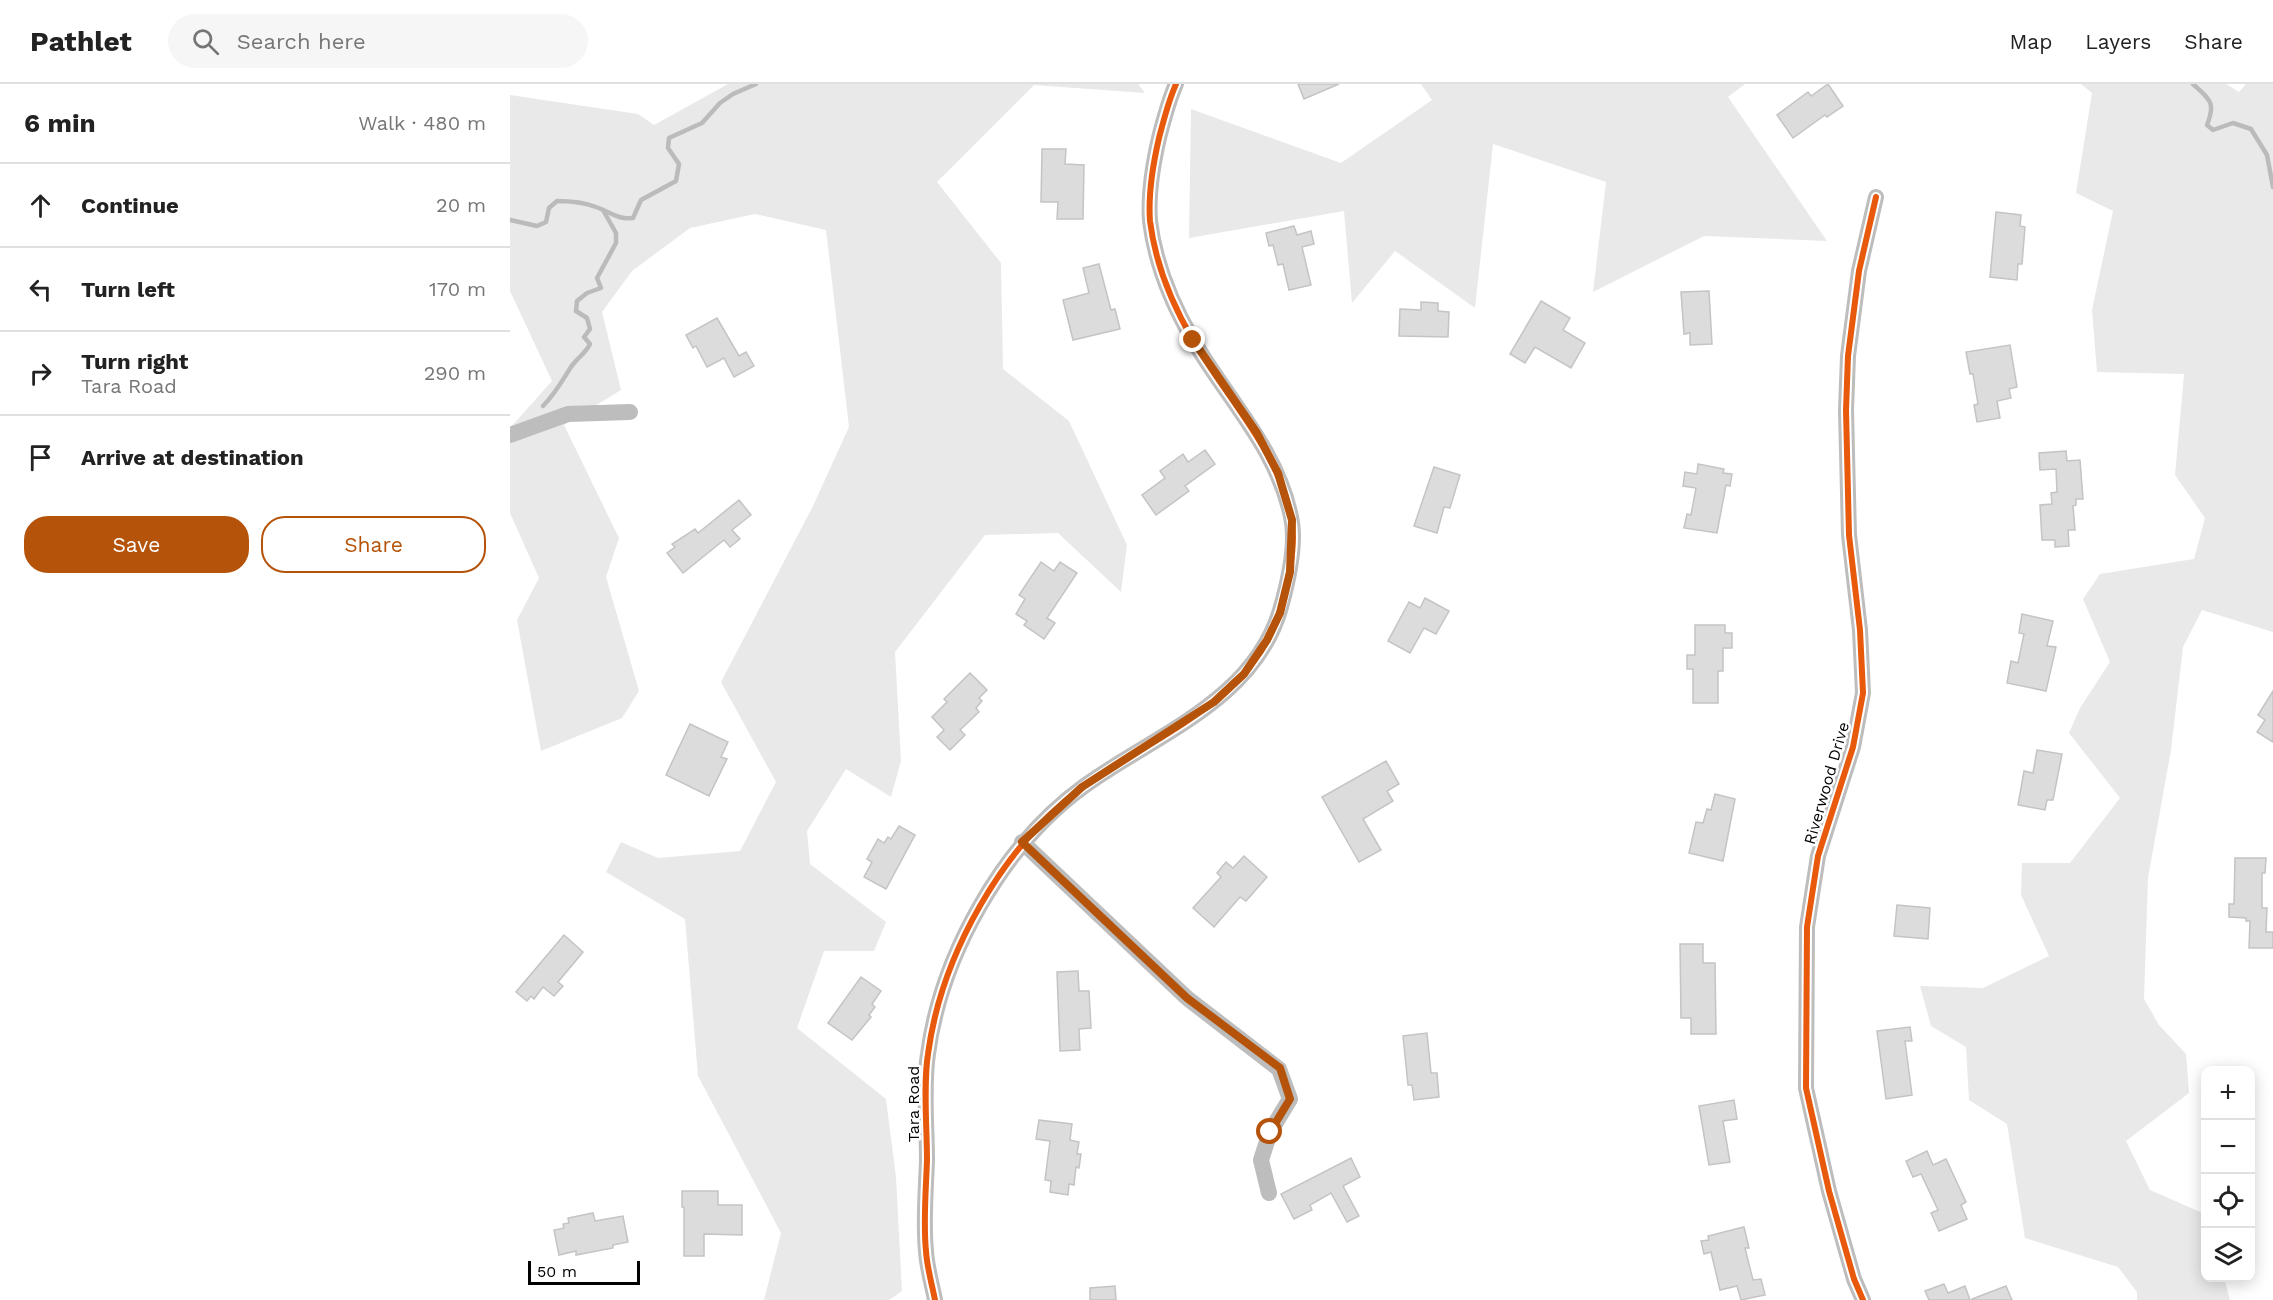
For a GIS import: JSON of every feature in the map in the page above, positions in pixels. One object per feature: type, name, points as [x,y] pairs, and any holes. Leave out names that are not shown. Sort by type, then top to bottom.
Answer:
[{"type":"street","name":"Tara Road","points":[[935,1300],[926,1251],[927,1056],[941,997],[961,942],[990,890],[1022,842],[1082,787],[1201,712],[1244,674],[1267,640],[1280,613],[1290,572],[1292,520],[1278,473],[1257,433],[1193,340],[1174,301],[1158,259],[1150,219],[1153,167],[1168,102],[1176,84]]},
{"type":"street","name":"Riverwood Drive","points":[[1863,1300],[1846,1255],[1828,1191],[1806,1088],[1807,938],[1818,856],[1853,747],[1863,693],[1860,630],[1849,535],[1846,410],[1848,356],[1859,271],[1876,197]]},
{"type":"street","points":[[510,435],[568,414],[630,412]]},
{"type":"street","points":[[1022,842],[1187,998],[1280,1068],[1290,1099],[1270,1132],[1261,1160],[1269,1193]]},
{"type":"shaded area","points":[[728,84],[1138,84],[1145,93],[1034,85],[937,182],[1001,263],[1003,369],[1069,421],[1127,545],[1121,592],[1058,533],[985,535],[895,652],[901,761],[891,797],[846,769],[807,831],[810,864],[886,922],[874,951],[824,951],[797,1028],[886,1099],[896,1177],[902,1291],[889,1300],[764,1300],[781,1233],[698,1076],[685,919],[606,872],[621,842],[658,858],[740,851],[776,782],[721,682],[813,506],[849,427],[826,230],[755,214],[690,228],[632,271],[602,312],[621,390],[564,425],[619,538],[606,577],[639,691],[622,718],[541,751],[517,620],[539,578],[510,513],[510,428],[552,381],[510,291],[510,95],[638,114],[654,125]]},
{"type":"shaded area","points":[[1421,84],[1745,84],[1728,97],[1827,241],[1704,236],[1593,292],[1606,182],[1493,144],[1475,308],[1395,251],[1352,303],[1344,211],[1189,238],[1191,109],[1341,163],[1432,100]]},
{"type":"shaded area","points":[[2081,84],[2226,84],[2239,92],[2246,84],[2273,84],[2273,632],[2202,610],[2183,647],[2171,750],[2148,878],[2144,999],[2159,1025],[2186,1054],[2189,1093],[2126,1141],[2150,1190],[2201,1212],[2201,1282],[2225,1282],[2230,1300],[2137,1300],[2137,1292],[2118,1267],[2025,1238],[2007,1124],[1969,1100],[1966,1047],[1931,1026],[1920,986],[1983,988],[2049,956],[2021,895],[2022,863],[2070,863],[2120,798],[2069,733],[2080,708],[2110,662],[2083,599],[2100,574],[2194,559],[2205,518],[2175,475],[2184,374],[2097,372],[2092,310],[2113,211],[2076,193],[2092,93]]},
{"type":"building","points":[[1298,84],[1339,84],[1304,99]]},
{"type":"building","points":[[1828,84],[1843,106],[1827,117],[1825,115],[1793,138],[1777,115],[1808,92],[1811,96]]},
{"type":"building","points":[[1042,149],[1066,149],[1065,164],[1084,165],[1083,219],[1057,219],[1058,202],[1041,202]]},
{"type":"building","points":[[1996,212],[2021,215],[2020,226],[2025,227],[2022,264],[2018,264],[2017,280],[1990,277]]},
{"type":"building","points":[[1294,226],[1297,235],[1311,231],[1314,244],[1302,247],[1311,285],[1289,290],[1283,264],[1278,265],[1273,245],[1269,246],[1266,233]]},
{"type":"building","points":[[1099,264],[1111,310],[1115,309],[1120,329],[1073,340],[1063,300],[1089,293],[1083,268]]},
{"type":"building","points":[[1709,291],[1712,344],[1690,345],[1690,333],[1684,334],[1681,292]]},
{"type":"building","points":[[1541,301],[1570,318],[1563,330],[1585,343],[1571,368],[1535,347],[1525,363],[1510,354]]},
{"type":"building","points":[[1421,302],[1438,303],[1438,311],[1449,312],[1448,337],[1399,336],[1400,309],[1421,310]]},
{"type":"building","points":[[717,318],[739,356],[746,352],[754,366],[734,377],[724,358],[707,367],[696,346],[693,348],[686,335]]},
{"type":"building","points":[[2010,345],[2017,387],[2009,389],[2011,398],[1997,401],[2000,418],[1977,422],[1974,405],[1978,404],[1973,374],[1970,374],[1966,352]]},
{"type":"building","points":[[1205,450],[1215,464],[1185,486],[1189,491],[1156,515],[1142,495],[1165,478],[1160,471],[1183,454],[1188,462]]},
{"type":"building","points":[[2066,451],[2067,461],[2080,460],[2083,499],[2076,499],[2076,505],[2073,506],[2075,530],[2068,530],[2069,546],[2055,547],[2055,540],[2042,540],[2040,505],[2052,504],[2051,493],[2057,492],[2056,469],[2040,470],[2039,453]]},
{"type":"building","points":[[1698,464],[1724,469],[1723,473],[1732,474],[1730,486],[1726,485],[1717,533],[1684,528],[1687,514],[1691,515],[1696,488],[1683,486],[1685,472],[1697,474]]},
{"type":"building","points":[[1434,467],[1460,475],[1450,508],[1444,507],[1437,533],[1414,526]]},
{"type":"building","points":[[739,500],[751,515],[732,530],[740,539],[730,547],[724,540],[683,573],[667,553],[675,547],[672,544],[695,529],[698,533]]},
{"type":"building","points":[[1041,562],[1054,571],[1060,562],[1077,573],[1047,618],[1055,623],[1044,639],[1024,625],[1027,621],[1016,614],[1025,599],[1019,595]]},
{"type":"building","points":[[1425,598],[1449,611],[1436,634],[1424,628],[1410,653],[1388,641],[1409,602],[1420,608]]},
{"type":"building","points":[[2022,614],[2053,621],[2047,646],[2056,647],[2046,691],[2007,683],[2011,661],[2018,663],[2024,634],[2019,633]]},
{"type":"building","points":[[1695,625],[1725,625],[1725,633],[1732,633],[1732,648],[1723,648],[1723,671],[1718,671],[1718,703],[1693,703],[1693,669],[1687,669],[1687,655],[1695,655]]},
{"type":"building","points":[[970,673],[987,690],[979,698],[982,701],[976,708],[979,712],[960,730],[965,735],[950,750],[937,737],[944,730],[932,717],[947,702],[944,699]]},
{"type":"building","points":[[2273,691],[2273,742],[2257,732],[2265,720],[2258,715]]},
{"type":"building","points":[[690,724],[728,742],[721,757],[727,759],[709,796],[666,775]]},
{"type":"building","points":[[2037,750],[2062,754],[2053,800],[2047,800],[2045,810],[2018,805],[2024,771],[2033,773]]},
{"type":"building","points":[[1386,761],[1399,784],[1387,791],[1393,801],[1363,819],[1381,850],[1359,862],[1322,797]]},
{"type":"building","points":[[1715,794],[1735,799],[1723,861],[1689,853],[1696,822],[1703,823],[1707,809],[1711,810]]},
{"type":"building","points":[[899,826],[915,835],[886,889],[864,877],[872,862],[867,859],[878,839],[884,843],[888,837],[891,839]]},
{"type":"building","points":[[1244,856],[1267,877],[1246,901],[1240,897],[1214,927],[1193,908],[1221,877],[1217,873],[1226,862],[1233,868]]},
{"type":"building","points":[[2235,858],[2266,858],[2265,873],[2262,873],[2262,908],[2267,908],[2266,932],[2273,932],[2273,948],[2249,948],[2250,921],[2246,921],[2246,918],[2229,917],[2229,904],[2234,904]]},
{"type":"building","points":[[1897,905],[1930,908],[1928,939],[1894,936]]},
{"type":"building","points":[[564,935],[583,952],[558,982],[563,986],[554,996],[543,987],[534,999],[531,996],[527,1001],[516,992]]},
{"type":"building","points":[[1680,944],[1703,944],[1703,963],[1715,963],[1716,1034],[1691,1034],[1691,1018],[1681,1018]]},
{"type":"building","points":[[1078,971],[1079,991],[1089,991],[1091,1028],[1079,1029],[1080,1050],[1060,1051],[1057,972]]},
{"type":"building","points":[[861,977],[881,991],[872,1004],[875,1007],[869,1015],[871,1017],[852,1040],[828,1023]]},
{"type":"building","points":[[1910,1027],[1912,1041],[1905,1041],[1912,1095],[1886,1099],[1877,1031]]},
{"type":"building","points":[[1427,1033],[1431,1073],[1437,1073],[1439,1097],[1414,1100],[1412,1085],[1408,1085],[1403,1036]]},
{"type":"building","points":[[1734,1100],[1737,1119],[1723,1121],[1730,1162],[1709,1165],[1699,1106]]},
{"type":"building","points":[[1039,1120],[1072,1124],[1070,1140],[1079,1142],[1077,1154],[1081,1154],[1079,1168],[1076,1167],[1074,1185],[1069,1184],[1068,1195],[1050,1192],[1051,1181],[1045,1180],[1050,1141],[1036,1139]]},
{"type":"building","points":[[1927,1151],[1933,1165],[1946,1159],[1966,1202],[1961,1205],[1967,1219],[1939,1231],[1931,1213],[1938,1210],[1921,1174],[1913,1177],[1906,1161]]},
{"type":"building","points":[[1351,1158],[1360,1177],[1343,1186],[1359,1216],[1347,1222],[1331,1193],[1310,1205],[1312,1210],[1294,1219],[1281,1194]]},
{"type":"building","points":[[682,1191],[718,1191],[718,1205],[742,1205],[742,1235],[704,1234],[704,1256],[684,1256]]},
{"type":"building","points":[[593,1213],[595,1221],[623,1216],[628,1242],[613,1245],[613,1248],[576,1255],[576,1251],[559,1255],[554,1230],[564,1228],[563,1224],[569,1223],[568,1218]]},
{"type":"building","points":[[1744,1227],[1749,1248],[1745,1248],[1753,1280],[1761,1279],[1765,1295],[1741,1300],[1737,1286],[1720,1290],[1711,1252],[1704,1254],[1701,1241],[1709,1240],[1708,1236]]},
{"type":"building","points":[[1944,1284],[1948,1293],[1965,1286],[1970,1300],[1929,1300],[1925,1291]]},
{"type":"building","points":[[1115,1286],[1116,1300],[1090,1300],[1090,1288]]},
{"type":"building","points":[[2006,1286],[2012,1300],[1972,1300],[1972,1299]]},
{"type":"waterway","points":[[510,220],[537,226],[546,222],[549,208],[557,201],[586,204],[618,217],[633,218],[641,200],[676,181],[679,164],[668,148],[669,138],[702,123],[720,103],[733,94],[756,84]]},
{"type":"waterway","points":[[2193,84],[2210,102],[2211,111],[2207,125],[2213,130],[2233,123],[2251,129],[2267,155],[2273,187]]},
{"type":"waterway","points":[[543,406],[590,344],[584,337],[590,329],[587,318],[576,311],[577,301],[587,293],[601,288],[597,278],[616,243],[616,233],[603,210]]},
{"type":"cycle path","points":[[935,1300],[927,1264],[925,1240],[927,1160],[925,1093],[928,1054],[935,1017],[946,979],[961,942],[1002,872],[1026,840],[1054,811],[1111,768],[1199,713],[1226,692],[1249,667],[1268,640],[1281,607],[1289,574],[1293,527],[1275,469],[1250,425],[1206,362],[1185,326],[1165,282],[1152,236],[1150,200],[1155,158],[1168,104],[1176,84]]},
{"type":"cycle path","points":[[1863,1300],[1854,1279],[1829,1191],[1806,1088],[1807,927],[1818,856],[1853,747],[1863,693],[1860,630],[1849,535],[1846,410],[1848,356],[1859,271],[1876,197]]},
{"type":"route","points":[[1193,340],[1257,433],[1278,473],[1292,520],[1290,572],[1280,613],[1267,640],[1244,674],[1214,702],[1082,787],[1022,842],[1187,998],[1280,1068],[1290,1099],[1270,1132]]}]
